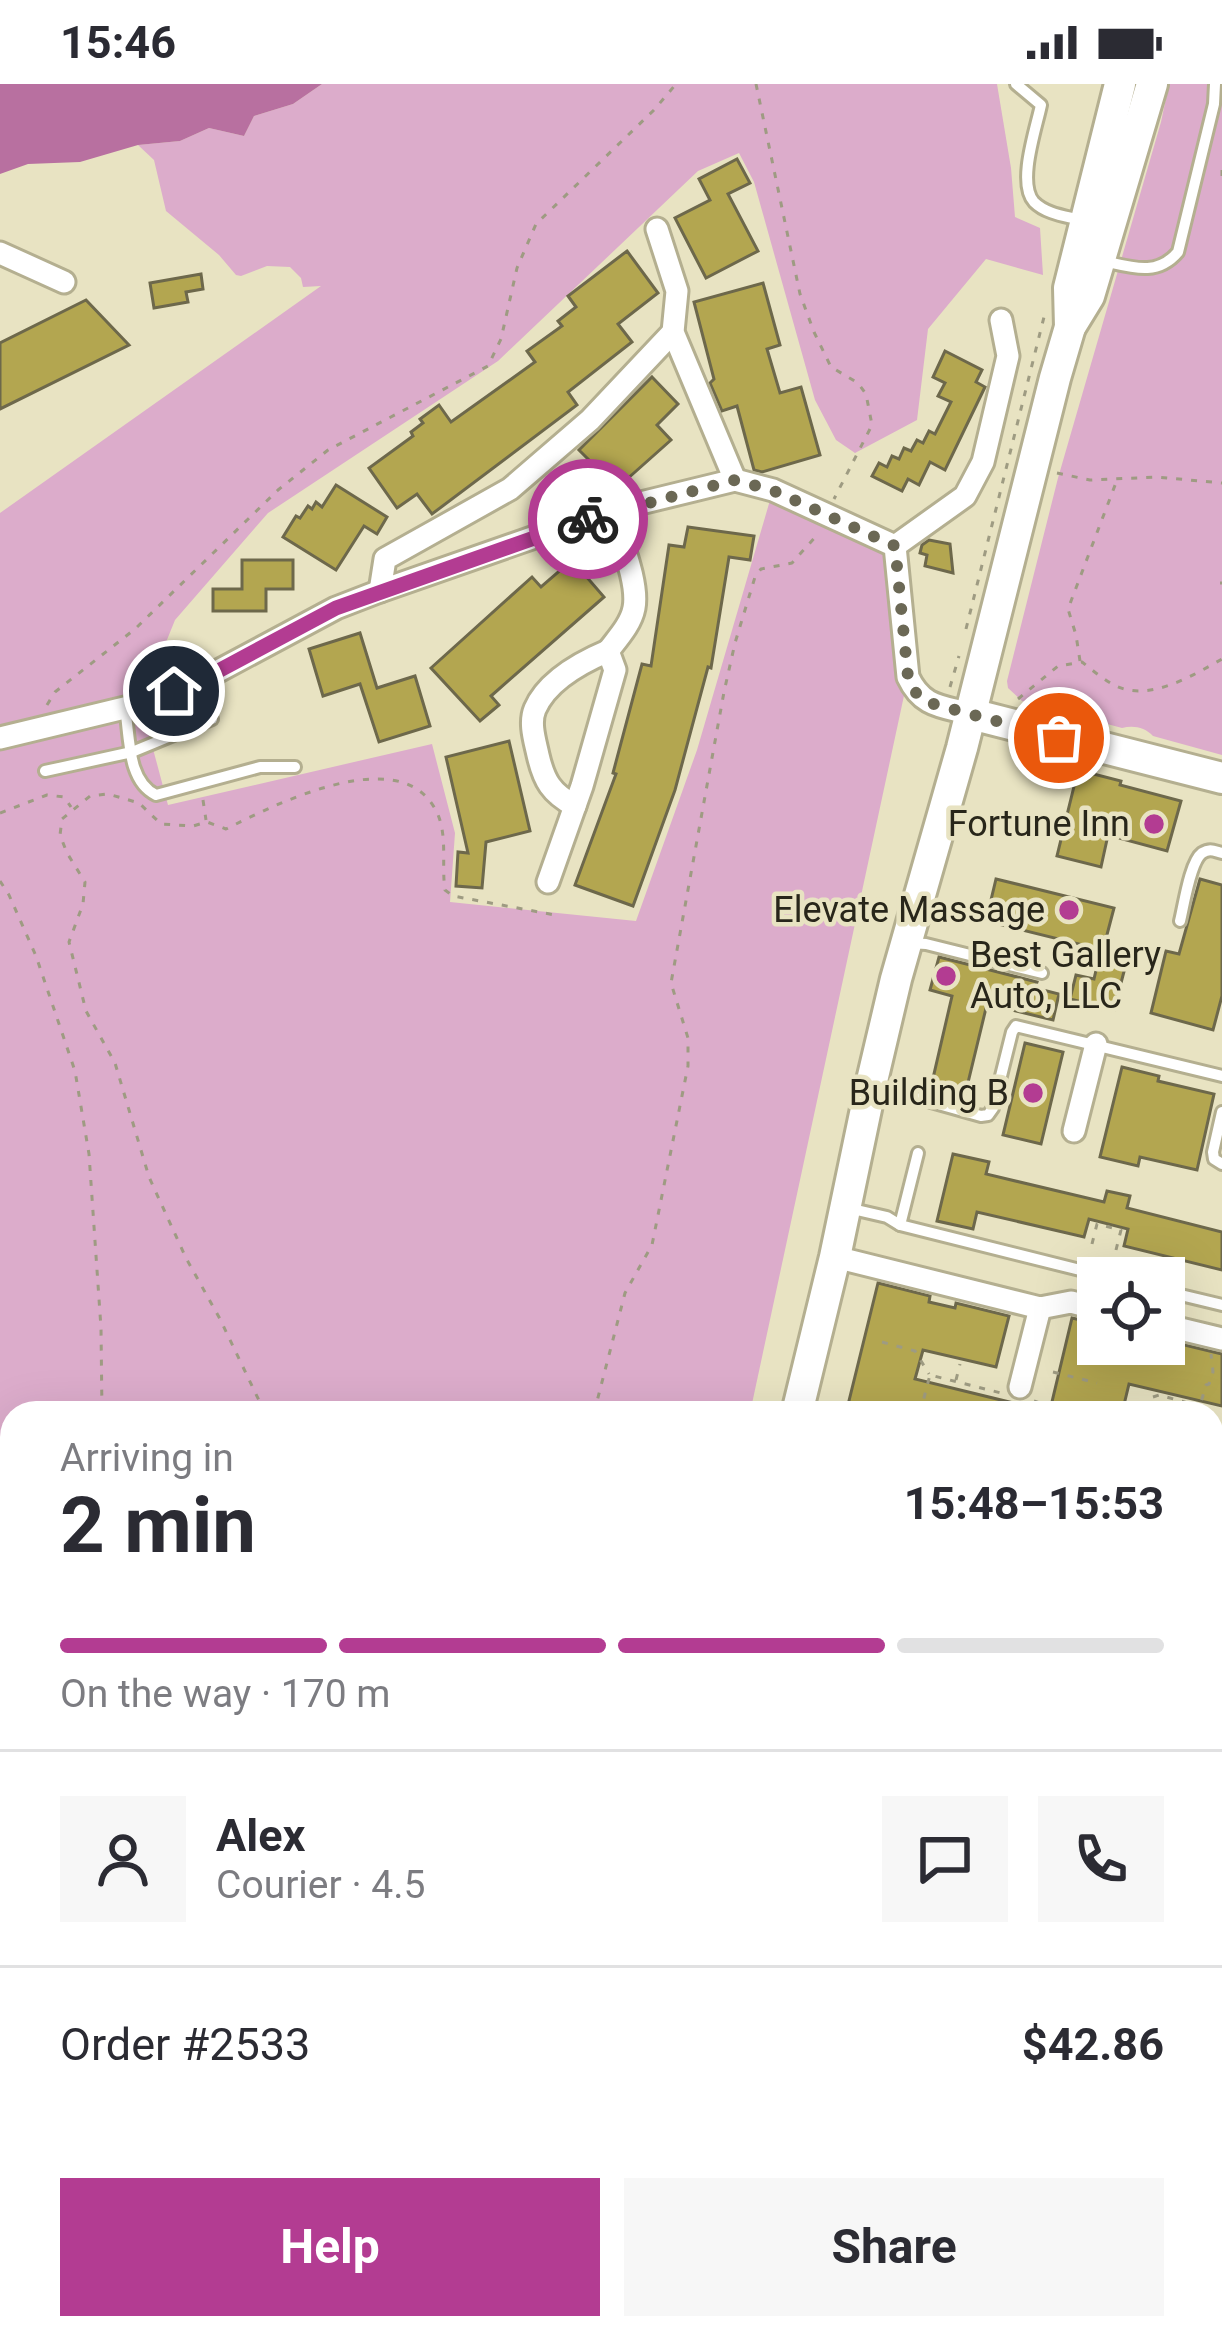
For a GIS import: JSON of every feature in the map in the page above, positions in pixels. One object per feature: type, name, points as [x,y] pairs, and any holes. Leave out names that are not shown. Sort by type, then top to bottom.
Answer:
[{"type":"main road","points":[[800,1401],[871,1085],[971,715],[1058,320],[1120,84]]},
{"type":"main road","points":[[1058,320],[1090,296],[1152,84]]},
{"type":"main road","points":[[971,715],[1222,778]]},
{"type":"street","points":[[657,229],[677,291],[674,332],[735,480]]},
{"type":"street","points":[[0,253],[64,282]]},
{"type":"street","points":[[895,546],[965,496],[983,462],[1008,356],[1001,320]]},
{"type":"street","points":[[380,591],[385,560],[510,489],[590,420],[674,332]]},
{"type":"street","points":[[0,738],[125,708],[207,677],[336,608],[380,591],[612,510],[735,480],[772,490],[895,546]]},
{"type":"street","points":[[574,806],[555,795],[544,779],[532,730],[534,711],[583,661],[608,651],[635,607],[634,587],[612,510]]},
{"type":"street","points":[[895,546],[908,677],[914,691],[926,702],[971,715]]},
{"type":"street","points":[[548,882],[615,670],[608,651]]},
{"type":"street","points":[[1074,1131],[1096,1044]]},
{"type":"street","points":[[835,1258],[1040,1308],[1077,1304]]},
{"type":"street","points":[[1020,1388],[1040,1308]]},
{"type":"street","points":[[1185,1330],[1218,1338]]},
{"type":"lane","points":[[1016,84],[1041,105],[1027,188],[1043,208],[1086,222]]},
{"type":"lane","points":[[1100,260],[1154,269],[1178,252],[1215,84]]},
{"type":"lane","points":[[125,708],[136,778],[156,795],[260,767],[295,766]]},
{"type":"lane","points":[[46,771],[132,752],[212,719]]},
{"type":"lane","points":[[1180,921],[1194,866],[1202,853],[1222,853]]},
{"type":"lane","points":[[907,942],[1042,973]]},
{"type":"lane","points":[[871,1085],[988,1115],[1016,1026],[1222,1076]]},
{"type":"lane","points":[[1222,1112],[1213,1152],[1222,1164]]},
{"type":"lane","points":[[900,1225],[918,1153]]},
{"type":"lane","points":[[844,1208],[1077,1269]]},
{"type":"lane","points":[[1185,1296],[1222,1305]]},
{"type":"path","points":[[38,730],[55,692],[135,629],[295,476],[328,450],[488,366],[501,339],[517,268],[536,224],[676,84]]},
{"type":"path","points":[[597,1401],[626,1293],[652,1245],[688,1066],[688,1038],[671,983],[735,643],[755,577],[761,569],[792,563],[813,542],[872,425],[866,394],[857,382],[831,368],[800,294],[756,84]]},
{"type":"path","points":[[1222,170],[1222,180]]},
{"type":"path","points":[[964,636],[1058,320]]},
{"type":"path","points":[[1056,473],[1090,480],[1157,477],[1222,483]]},
{"type":"path","points":[[1080,663],[1068,609],[1117,480]]},
{"type":"path","points":[[950,687],[958,658]]},
{"type":"path","points":[[1014,702],[1058,666],[1080,663],[1115,686],[1135,692],[1171,684],[1222,659]]},
{"type":"path","points":[[260,1401],[158,1198],[115,1063],[86,1012],[69,941],[83,904],[85,882],[60,835],[62,819],[91,796],[108,794],[139,803],[161,824],[207,822],[226,829],[306,793],[384,778],[404,782],[437,810],[444,835],[445,890],[453,896],[555,915]]},
{"type":"path","points":[[201,783],[207,822]]},
{"type":"path","points":[[0,812],[47,795],[64,797],[73,808]]},
{"type":"path","points":[[0,881],[36,956],[75,1071],[89,1154],[102,1401]]},
{"type":"path","points":[[1092,1244],[1097,1224],[1121,1230],[1116,1250]]},
{"type":"path","points":[[1200,1401],[1213,1372],[1210,1361],[1218,1338]]},
{"type":"path","points":[[882,1342],[915,1351],[930,1375],[1034,1401]]},
{"type":"path","points":[[956,1382],[960,1364]]},
{"type":"path","points":[[1053,1372],[1097,1383]]},
{"type":"path","points":[[923,1401],[930,1375]]},
{"type":"path","points":[[1153,1397],[1180,1401]]},
{"type":"shaded area","points":[[0,84],[322,84],[293,104],[254,116],[244,136],[209,128],[180,141],[138,145],[80,162],[28,164],[0,174]]},
{"type":"shaded area","points":[[322,84],[997,84],[1015,217],[1040,228],[1043,275],[986,259],[928,329],[917,420],[855,453],[836,440],[815,400],[754,182],[739,153],[698,171],[498,361],[268,513],[175,620],[141,704],[168,805],[432,744],[455,833],[450,902],[636,921],[697,750],[773,490],[895,546],[908,677],[753,1401],[0,1401],[0,513],[321,286],[303,287],[290,267],[267,266],[236,275],[166,211],[154,160],[138,145],[180,141],[209,128],[244,136],[254,116],[293,104]]},
{"type":"shaded area","points":[[1169,84],[1222,84],[1222,755],[1139,728],[1122,728],[1022,701],[1007,681],[1058,478]]},
{"type":"building","points":[[737,159],[750,183],[728,194],[758,251],[706,278],[675,218],[710,200],[699,179]]},
{"type":"building","points":[[627,251],[658,293],[618,324],[632,342],[568,392],[577,405],[432,514],[417,494],[397,508],[369,468],[413,436],[411,432],[423,423],[420,419],[439,405],[451,422],[535,362],[527,351],[562,326],[558,321],[576,307],[568,296]]},
{"type":"building","points":[[201,274],[203,289],[186,292],[188,302],[154,308],[150,283]]},
{"type":"building","points":[[763,283],[780,345],[767,349],[780,393],[801,387],[820,455],[762,472],[754,470],[737,406],[722,411],[710,383],[714,379],[694,302]]},
{"type":"building","points":[[86,300],[129,345],[0,409],[0,343]]},
{"type":"building","points":[[945,351],[982,370],[976,382],[985,387],[945,470],[930,462],[919,485],[908,479],[902,491],[872,476],[879,463],[887,467],[892,456],[899,459],[904,448],[911,451],[929,431],[935,434],[951,402],[938,396],[945,383],[933,377]]},
{"type":"building","points":[[652,377],[678,404],[657,425],[671,440],[617,488],[579,450]]},
{"type":"building","points":[[336,485],[387,517],[377,534],[364,526],[336,570],[283,537],[308,506],[312,509],[316,502],[322,507]]},
{"type":"building","points":[[688,527],[754,536],[750,560],[729,557],[711,668],[675,790],[633,906],[575,885],[616,774],[642,664],[651,666],[669,545],[684,547]]},
{"type":"building","points":[[929,540],[950,544],[953,573],[925,566],[927,555],[920,553]]},
{"type":"building","points":[[242,560],[293,560],[293,589],[266,589],[266,611],[213,611],[213,589],[242,589]]},
{"type":"building","points":[[572,560],[604,597],[491,696],[499,705],[480,721],[431,668],[532,577],[541,587]]},
{"type":"building","points":[[360,633],[377,688],[415,676],[430,726],[379,742],[360,684],[323,696],[309,649]]},
{"type":"building","points":[[509,741],[530,831],[486,842],[482,888],[456,886],[458,852],[468,853],[446,757]]},
{"type":"building","points":[[1078,770],[1181,801],[1167,851],[1108,835],[1101,867],[1057,856]]},
{"type":"building","points":[[996,879],[1114,908],[1103,950],[986,921]]},
{"type":"building","points":[[1200,879],[1222,885],[1222,996],[1213,1030],[1151,1013],[1166,951],[1179,954]]},
{"type":"building","points":[[1100,953],[1127,960],[1114,1010],[1070,999],[1076,975],[1094,979]]},
{"type":"building","points":[[939,957],[1037,982],[1035,988],[1059,994],[1053,1020],[987,1004],[965,1095],[931,1087],[952,996],[930,990]]},
{"type":"building","name":"Building B","points":[[1025,1043],[1063,1052],[1041,1144],[1003,1135]]},
{"type":"building","points":[[1122,1067],[1214,1094],[1197,1170],[1140,1157],[1138,1166],[1100,1157]]},
{"type":"building","points":[[953,1154],[989,1162],[986,1174],[1104,1202],[1107,1191],[1130,1196],[1127,1208],[1222,1232],[1222,1270],[1185,1261],[1185,1257],[1124,1246],[1128,1229],[1089,1219],[1084,1237],[977,1212],[973,1229],[937,1221]]},
{"type":"building","points":[[878,1283],[930,1296],[929,1302],[955,1308],[956,1303],[1009,1316],[996,1367],[923,1350],[915,1379],[1005,1401],[849,1401]]},
{"type":"building","points":[[1072,1318],[1077,1319],[1077,1365],[1185,1365],[1185,1345],[1222,1354],[1222,1401],[1201,1401],[1129,1384],[1125,1401],[1052,1401]]},
{"type":"way so far","points":[[588,519],[735,480],[772,490],[895,546],[908,677],[914,691],[926,702],[1059,738]]},
{"type":"place","name":"Fortune Inn","points":[[1154,824]]},
{"type":"place","name":"Elevate Massage","points":[[1069,910]]},
{"type":"place","name":"Best Gallery Auto, LLC","points":[[946,976]]},
{"type":"place","name":"Building B","points":[[1033,1093]]},
{"type":"route","points":[[174,691],[336,608],[588,519]]}]
